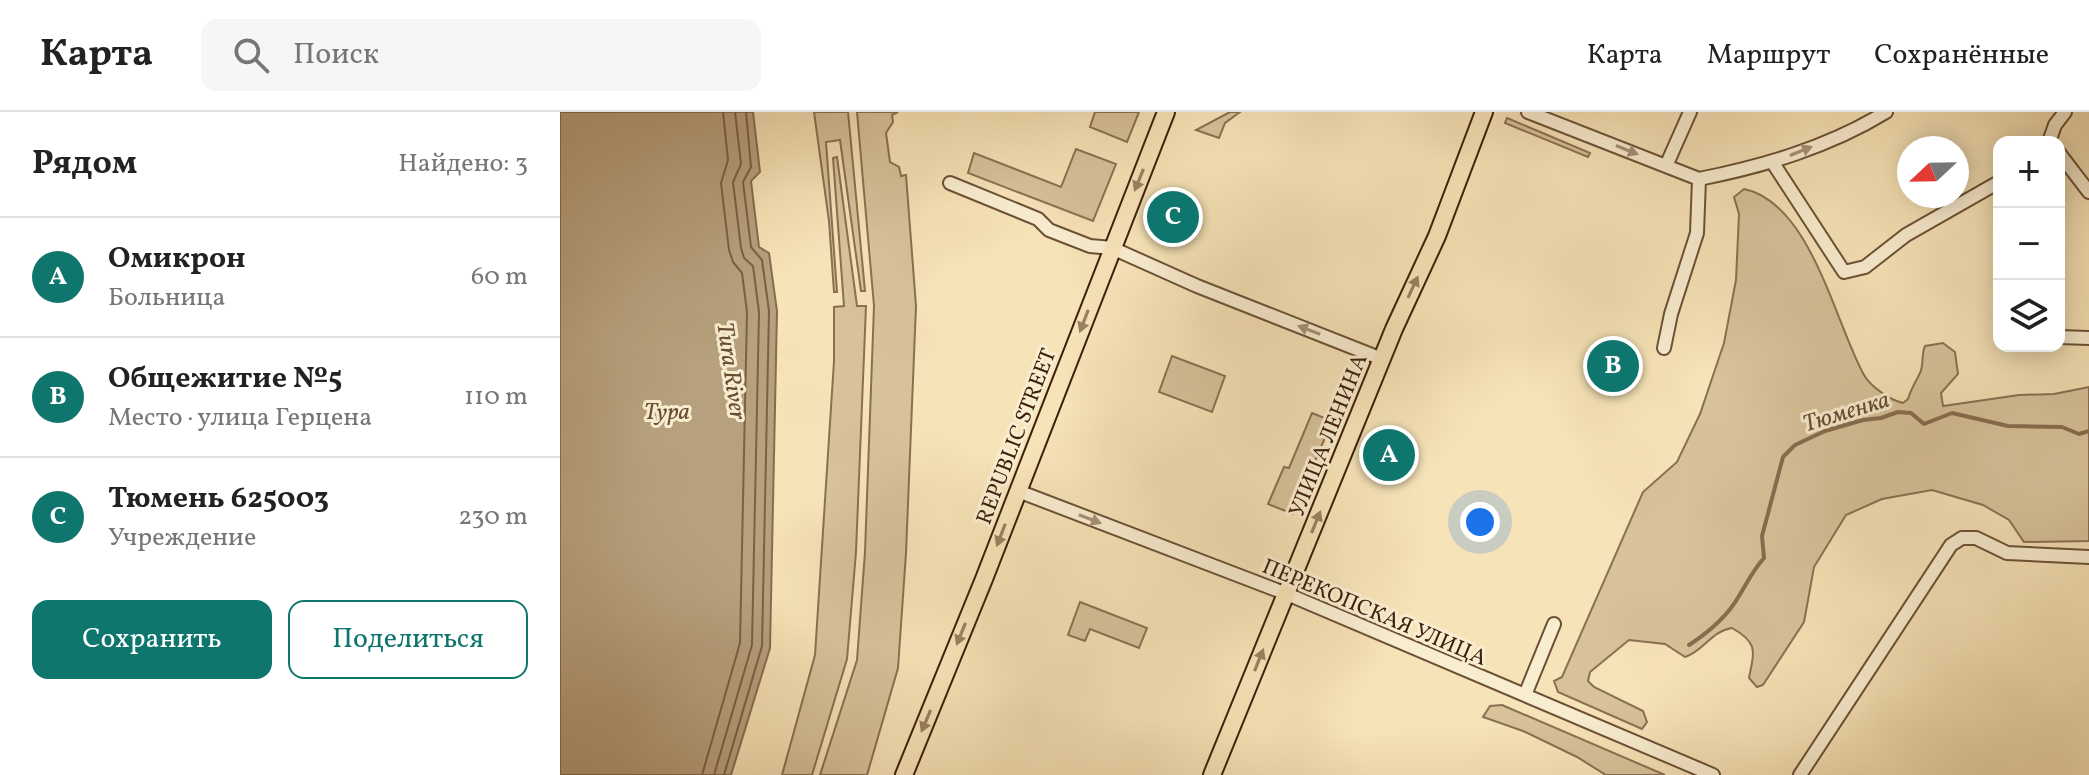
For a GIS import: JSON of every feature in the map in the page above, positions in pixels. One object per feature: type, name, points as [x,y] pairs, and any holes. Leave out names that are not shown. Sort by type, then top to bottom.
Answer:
[{"type":"main road","name":"REPUBLIC STREET","points":[[904,775],[1166,112]]},
{"type":"main road","name":"УЛИЦА ЛЕНИНА","points":[[1212,775],[1382,359],[1437,236],[1484,112]]},
{"type":"street","points":[[1528,112],[1699,179],[1773,163],[1845,134],[1886,112]]},
{"type":"street","points":[[1666,166],[1690,112]]},
{"type":"street","points":[[2051,136],[2065,112]]},
{"type":"street","points":[[2065,161],[2089,192]]},
{"type":"street","points":[[1773,163],[1844,272],[1865,267],[1906,235],[1993,185]]},
{"type":"street","points":[[1664,348],[1671,314],[1697,233],[1699,179]]},
{"type":"street","points":[[950,183],[1038,219],[1049,230],[1090,246],[1112,248],[1197,286],[1382,359]]},
{"type":"street","points":[[2065,337],[2089,338]]},
{"type":"street","name":"ПЕРЕКОПСКАЯ УЛИЦА","points":[[1018,491],[1287,594],[1713,775]]},
{"type":"street","points":[[1800,775],[1951,545],[1962,538],[1976,538],[2007,553],[2089,557]]},
{"type":"street","points":[[1525,695],[1554,624]]},
{"type":"shaded area","points":[[814,112],[848,112],[865,291],[861,291],[840,140],[826,142],[837,292],[834,292],[829,221]]},
{"type":"shaded area","points":[[857,112],[898,112],[892,115],[893,122],[886,133],[890,162],[899,167],[901,176],[906,175],[916,306],[906,553],[898,668],[867,775],[820,775],[857,660],[865,552],[874,306]]},
{"type":"shaded area","points":[[1095,112],[1139,112],[1127,142],[1090,127]]},
{"type":"shaded area","points":[[1230,112],[1240,112],[1225,123],[1219,138],[1196,130]]},
{"type":"shaded area","points":[[1507,118],[1590,153],[1588,157],[1505,123]]},
{"type":"shaded area","points":[[1076,149],[1116,164],[1093,221],[968,173],[974,153],[1061,187]]},
{"type":"shaded area","points":[[837,157],[857,306],[866,306],[856,552],[847,659],[812,775],[782,775],[815,655],[834,361],[834,307],[844,306],[833,158]]},
{"type":"shaded area","points":[[1744,189],[1767,199],[1787,217],[1804,240],[1864,375],[1887,396],[1903,403],[1908,399],[1921,370],[1925,346],[1943,343],[1955,352],[1958,374],[1941,393],[1943,406],[2019,395],[2054,394],[2089,387],[2089,541],[2024,542],[2009,520],[1983,505],[1932,490],[1882,499],[1846,515],[1814,567],[1804,622],[1763,685],[1757,687],[1749,678],[1751,644],[1732,628],[1718,633],[1685,657],[1665,644],[1629,640],[1590,672],[1588,681],[1594,687],[1643,711],[1647,722],[1642,729],[1558,692],[1554,681],[1562,677],[1643,492],[1677,462],[1700,414],[1724,343],[1736,280],[1739,214],[1734,197]]},
{"type":"shaded area","points":[[1172,356],[1225,376],[1212,412],[1159,392]]},
{"type":"shaded area","points":[[1312,413],[1332,421],[1293,514],[1268,504],[1284,467],[1289,468]]},
{"type":"shaded area","points":[[1080,602],[1147,628],[1139,648],[1090,629],[1085,641],[1068,635]]},
{"type":"shaded area","points":[[1502,705],[1665,775],[1606,775],[1523,731],[1483,717],[1490,706]]},
{"type":"water","name":"Тура","points":[[560,112],[753,112],[760,172],[751,181],[759,247],[769,253],[777,311],[770,648],[731,775],[560,775]]},
{"type":"waterway","name":"Тюменка","points":[[1689,645],[1729,611],[1764,558],[1762,536],[1783,457],[1795,445],[1825,431],[1898,412],[1911,413],[1924,424],[1952,413],[2008,426],[2062,427],[2079,434],[2089,431]]},
{"type":"place","name":"Тюмень 625003","points":[[1173,217]]},
{"type":"place","name":"Общежитие №5","points":[[1613,366]]},
{"type":"place","name":"Омикрон","points":[[1389,455]]},
{"type":"water label","name":"Tura River","points":[[732,371]]}]
